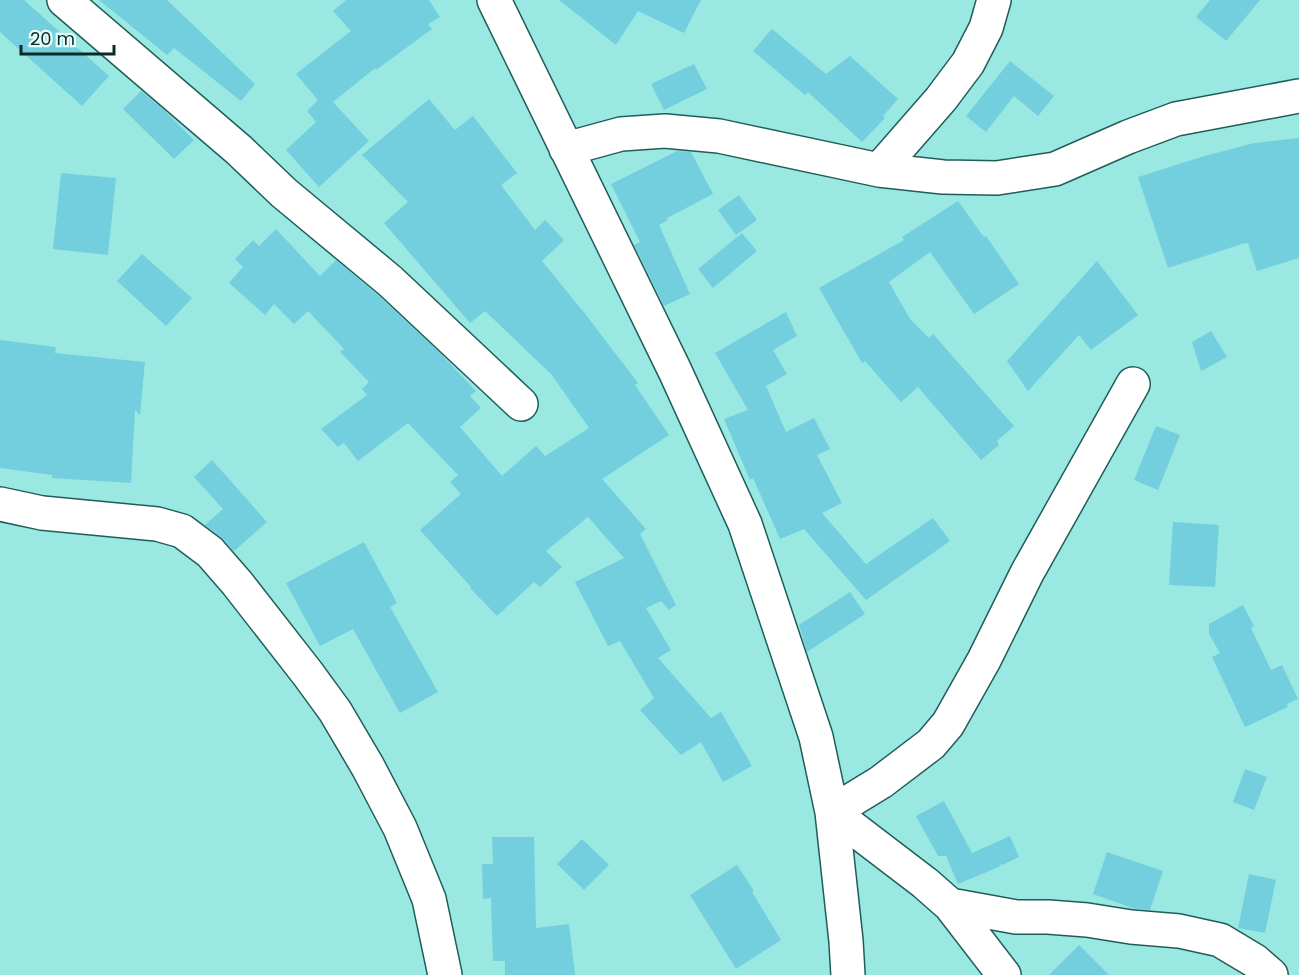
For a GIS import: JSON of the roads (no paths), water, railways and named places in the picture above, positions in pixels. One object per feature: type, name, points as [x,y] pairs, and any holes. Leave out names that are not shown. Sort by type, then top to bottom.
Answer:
[{"type":"street","points":[[494,0],[675,371],[746,524],[816,737],[832,812],[848,975]]},
{"type":"street","points":[[879,170],[941,99],[968,63],[986,28],[994,0]]},
{"type":"street","points":[[73,3],[239,150],[284,193],[390,281],[521,404]]},
{"type":"street","points":[[567,149],[621,134],[665,131],[719,136],[879,170],[943,177],[997,178],[1054,169],[1176,119],[1299,96]]},
{"type":"street","points":[[832,812],[881,782],[931,744],[948,724],[984,660],[1027,573],[1133,384]]},
{"type":"street","points":[[0,504],[42,513],[157,524],[182,531],[210,552],[308,675],[334,711],[368,767],[400,828],[429,899],[445,975]]},
{"type":"street","points":[[832,812],[925,883],[950,905],[1004,975]]},
{"type":"street","points":[[950,905],[1016,917],[1068,919],[1179,931],[1220,940],[1255,961],[1271,975]]}]
